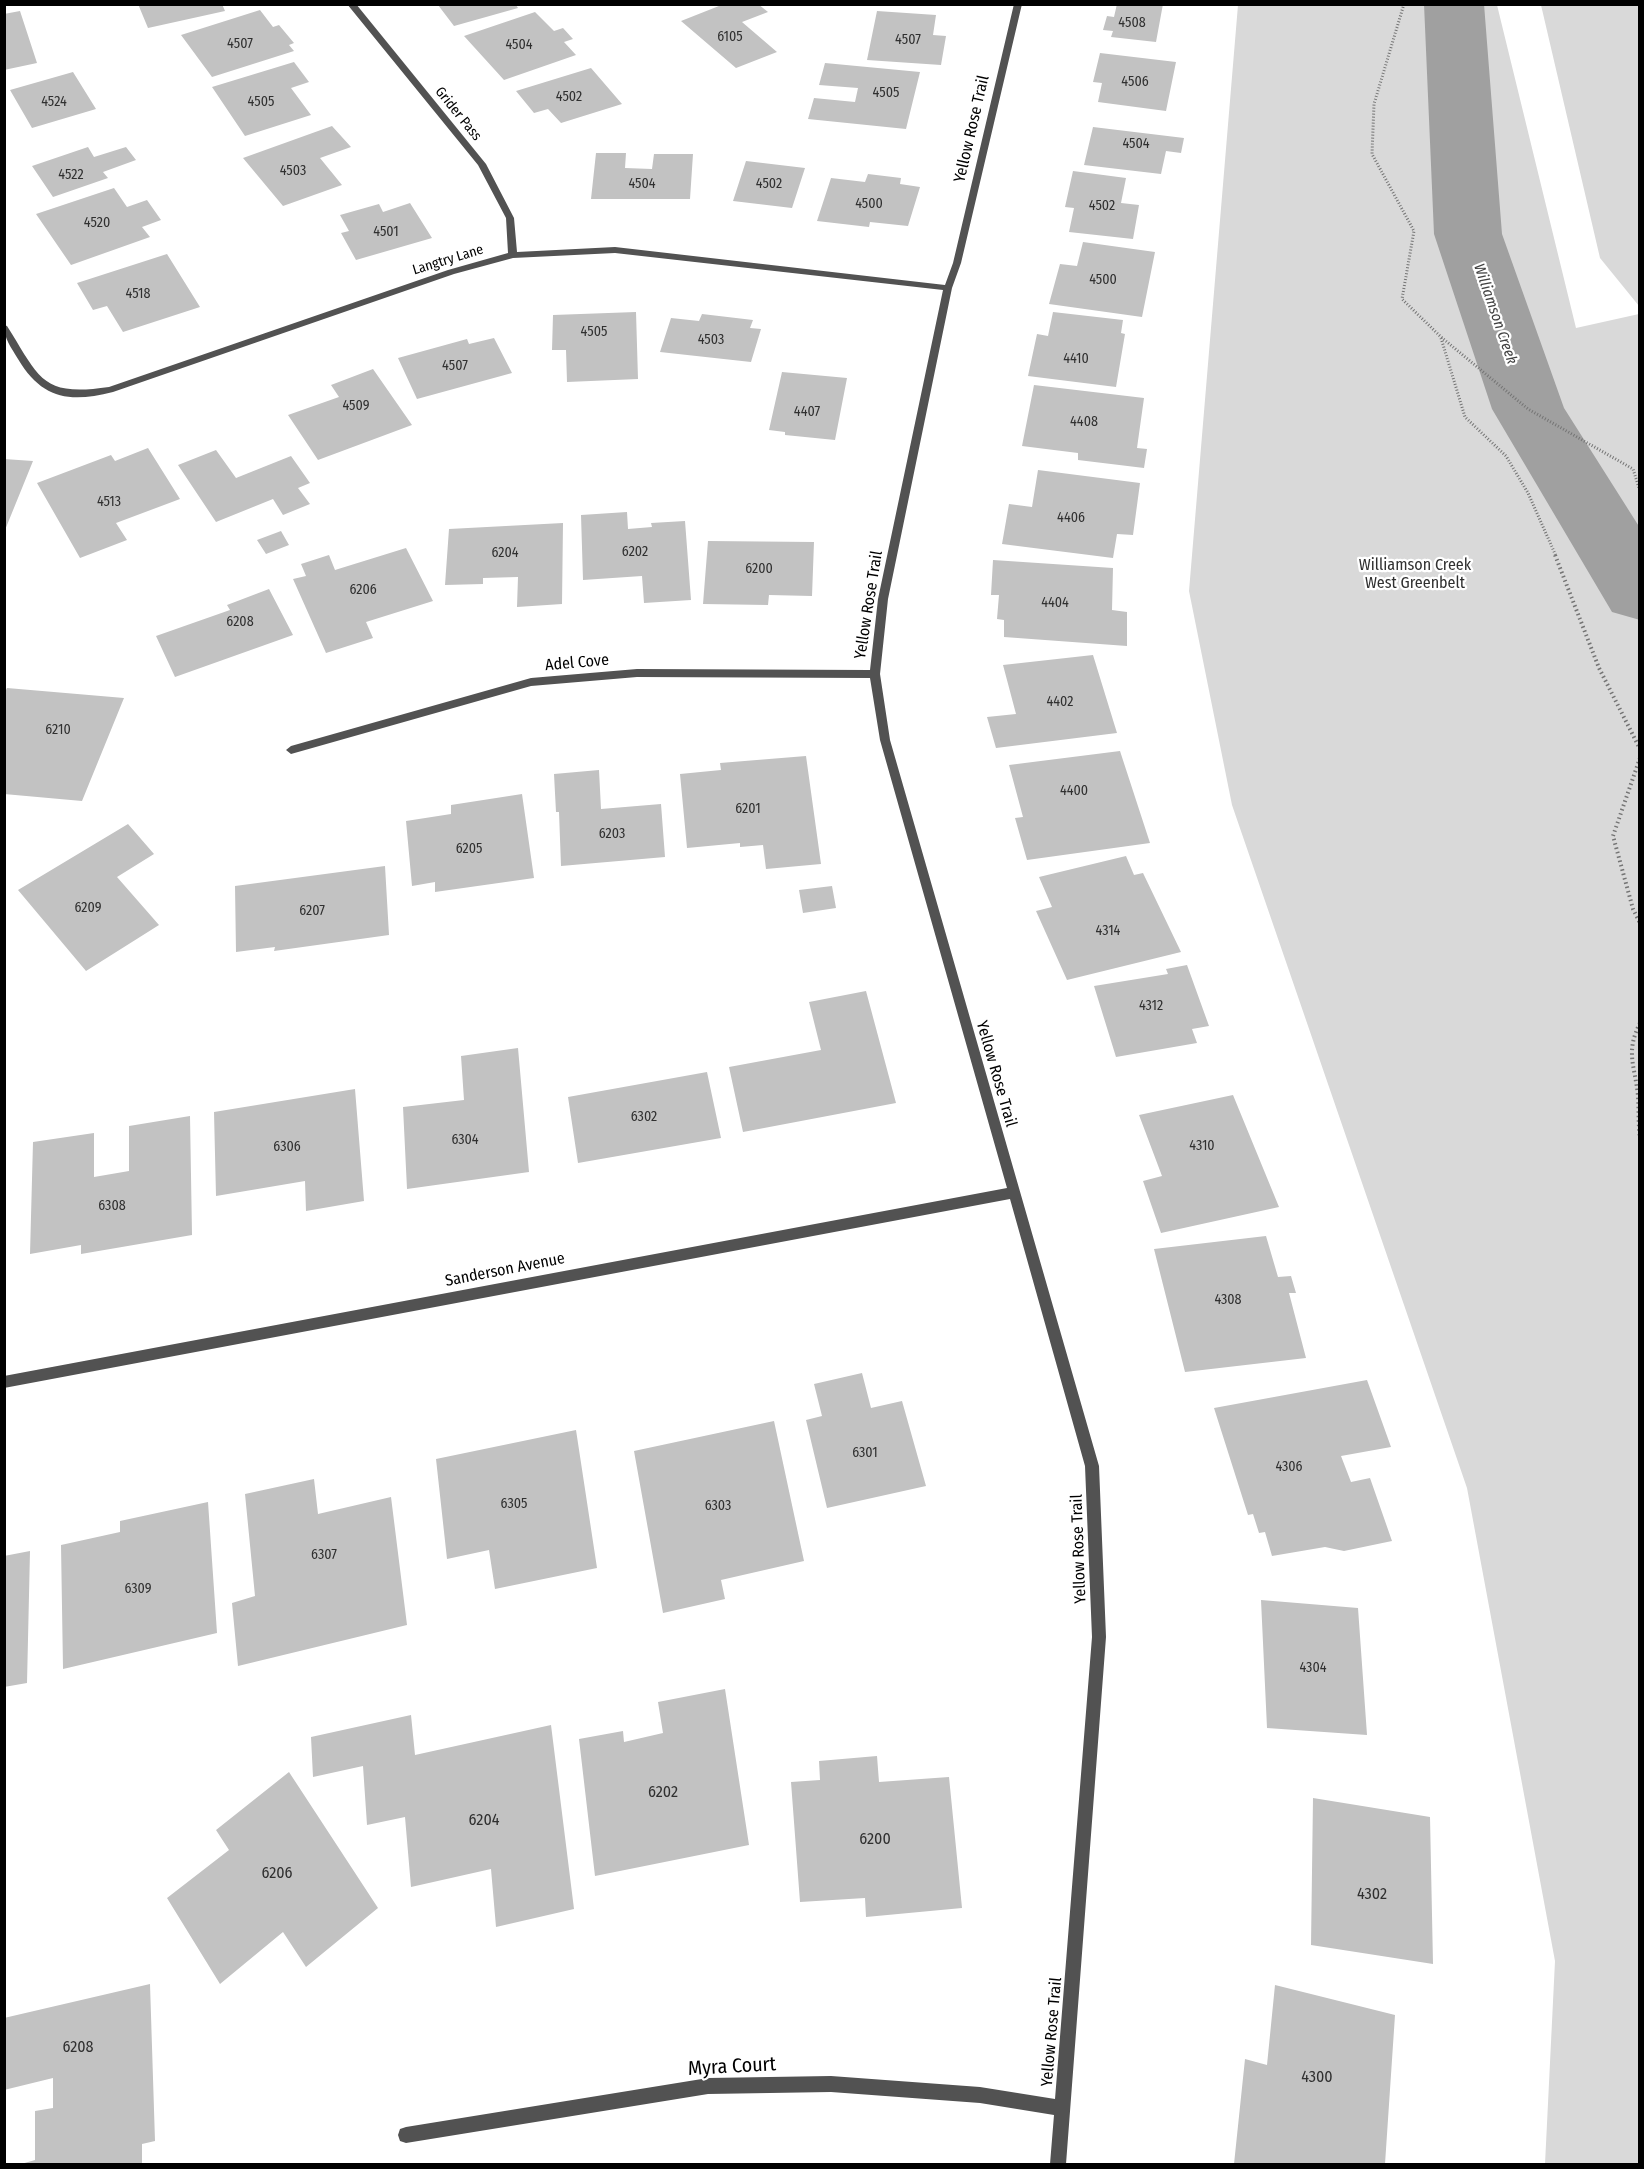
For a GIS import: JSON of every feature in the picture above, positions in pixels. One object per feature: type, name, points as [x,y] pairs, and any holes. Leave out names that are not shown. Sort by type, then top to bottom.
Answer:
[{"type":"street","name":"Grider Pass","points":[[351,4],[482,164],[510,218],[513,255]]},
{"type":"street","name":"Yellow Rose Trail","points":[[1018,4],[957,263],[948,288],[883,599],[875,674],[885,740],[1012,1193],[1092,1466],[1099,1636],[1058,2164]]},
{"type":"street","name":"Langtry Lane","points":[[4,328],[37,381],[55,393],[82,396],[110,390],[390,292],[513,255],[615,250],[948,288]]},
{"type":"street","name":"Adel Cove","points":[[291,750],[531,682],[637,673],[875,674]]},
{"type":"street","name":"Sanderson Avenue","points":[[4,1382],[1012,1193]]},
{"type":"street","name":"Myra Court","points":[[406,2135],[708,2086],[831,2084],[980,2095],[1062,2108]]},
{"type":"path","points":[[1404,4],[1374,104],[1372,154],[1414,231],[1402,299],[1441,337],[1528,409],[1633,469],[1640,491]]},
{"type":"path","points":[[1441,337],[1465,417],[1506,456],[1528,493],[1569,587],[1599,668],[1640,749]]},
{"type":"path","points":[[1640,758],[1613,836],[1633,909],[1640,923]]},
{"type":"path","points":[[1640,1023],[1631,1038],[1629,1052],[1638,1099],[1637,1122],[1640,1137]]},
{"type":"green space","name":"Williamson Creek West Greenbelt","points":[[1238,5],[1497,5],[1576,328],[1639,314],[1639,2164],[1545,2164],[1555,1961],[1467,1488],[1232,805],[1189,591]]},
{"type":"green space","points":[[1541,5],[1639,5],[1639,306],[1600,258]]},
{"type":"building","points":[[138,4],[222,4],[225,11],[148,28]]},
{"type":"building","points":[[724,4],[758,4],[768,12],[742,22],[777,52],[736,68],[681,21]]},
{"type":"building","points":[[1117,4],[1163,4],[1156,42],[1111,37],[1113,31],[1103,30],[1107,16],[1114,17]]},
{"type":"building","points":[[438,5],[516,5],[518,8],[454,26]]},
{"type":"building","points":[[260,10],[273,27],[279,25],[294,43],[289,45],[294,51],[212,77],[181,35]]},
{"type":"building","points":[[20,11],[37,63],[4,70],[4,14]]},
{"type":"building","points":[[877,11],[936,15],[933,35],[946,36],[941,65],[867,60]]},
{"type":"building","points":[[535,12],[554,31],[563,28],[573,39],[564,42],[576,55],[504,80],[464,36]]},
{"type":"building","points":[[1100,53],[1176,62],[1166,111],[1098,102],[1102,83],[1093,82]]},
{"type":"building","points":[[294,62],[309,82],[291,88],[311,115],[245,136],[212,87]]},
{"type":"building","points":[[825,63],[920,72],[906,129],[808,119],[814,98],[855,102],[858,88],[819,85]]},
{"type":"building","points":[[591,68],[622,104],[561,123],[548,109],[534,113],[516,91]]},
{"type":"building","points":[[73,72],[96,109],[32,128],[10,90]]},
{"type":"building","points":[[332,126],[351,147],[320,158],[342,185],[283,206],[243,158]]},
{"type":"building","points":[[1093,127],[1184,138],[1181,153],[1166,151],[1161,174],[1084,165]]},
{"type":"building","points":[[88,147],[94,157],[126,147],[136,160],[103,172],[108,178],[53,197],[32,166]]},
{"type":"building","points":[[596,153],[626,153],[625,168],[652,169],[654,154],[693,154],[690,199],[591,199]]},
{"type":"building","points":[[746,161],[805,168],[792,208],[733,201]]},
{"type":"building","points":[[1073,171],[1126,178],[1121,203],[1139,205],[1133,239],[1069,232],[1074,208],[1065,207]]},
{"type":"building","points":[[868,174],[901,178],[900,184],[920,187],[908,226],[870,222],[869,227],[817,221],[831,178],[865,182]]},
{"type":"building","points":[[114,188],[127,207],[147,200],[161,220],[142,227],[150,237],[71,265],[36,214]]},
{"type":"building","points":[[410,203],[432,238],[356,260],[341,233],[349,231],[340,215],[379,204],[383,212]]},
{"type":"building","points":[[1083,242],[1155,252],[1142,317],[1049,304],[1060,264],[1077,266]]},
{"type":"building","points":[[167,254],[200,307],[123,332],[107,306],[93,310],[77,283]]},
{"type":"building","points":[[636,312],[638,379],[567,382],[566,350],[552,350],[553,315]]},
{"type":"building","points":[[1053,312],[1123,320],[1121,333],[1125,334],[1116,387],[1028,376],[1037,334],[1048,336]]},
{"type":"building","points":[[702,314],[753,320],[750,328],[761,329],[751,362],[660,352],[671,318],[699,321]]},
{"type":"building","points":[[494,338],[512,373],[417,399],[398,358],[467,339],[469,344]]},
{"type":"building","points":[[373,369],[412,425],[318,460],[288,415],[339,397],[331,385]]},
{"type":"building","points":[[782,372],[847,378],[835,440],[785,435],[785,432],[769,430]]},
{"type":"building","points":[[1034,385],[1144,398],[1137,448],[1147,449],[1144,468],[1078,460],[1078,453],[1022,446]]},
{"type":"building","points":[[148,448],[180,499],[116,523],[127,540],[80,558],[37,483],[111,455],[115,461]]},
{"type":"building","points":[[216,450],[236,478],[291,456],[310,483],[298,488],[310,504],[283,515],[273,499],[216,522],[178,465]]},
{"type":"building","points":[[4,459],[33,461],[5,530],[4,530]]},
{"type":"building","points":[[1038,470],[1140,483],[1133,535],[1117,534],[1113,558],[1002,544],[1009,504],[1032,507]]},
{"type":"building","points":[[627,512],[628,529],[652,527],[651,523],[685,521],[691,600],[644,603],[642,576],[583,580],[581,515]]},
{"type":"building","points":[[563,523],[562,604],[517,607],[518,577],[483,578],[483,584],[445,585],[449,529]]},
{"type":"building","points":[[281,531],[289,545],[266,554],[257,540]]},
{"type":"building","points":[[708,541],[814,542],[812,596],[769,595],[768,605],[703,604]]},
{"type":"building","points":[[406,548],[433,601],[366,622],[373,638],[326,653],[293,579],[306,576],[301,564],[329,555],[335,570]]},
{"type":"building","points":[[993,560],[1113,568],[1112,610],[1127,612],[1127,646],[1004,637],[1004,620],[997,619],[999,595],[991,595]]},
{"type":"building","points":[[269,589],[293,635],[175,677],[156,636],[230,610],[227,605]]},
{"type":"building","points":[[1093,655],[1117,733],[996,748],[987,717],[1016,714],[1003,665]]},
{"type":"building","points":[[7,688],[124,698],[82,801],[4,794],[4,694]]},
{"type":"building","points":[[1120,751],[1150,843],[1027,860],[1015,818],[1023,817],[1009,765]]},
{"type":"building","points":[[806,756],[821,864],[766,869],[763,845],[740,847],[740,843],[687,848],[680,774],[721,770],[720,763]]},
{"type":"building","points":[[599,770],[601,809],[661,804],[665,857],[561,866],[559,812],[556,812],[554,774]]},
{"type":"building","points":[[522,794],[534,878],[435,892],[435,882],[412,886],[406,821],[451,814],[451,805]]},
{"type":"building","points":[[128,824],[154,854],[117,877],[159,925],[86,971],[18,890]]},
{"type":"building","points":[[1126,856],[1134,875],[1143,873],[1181,952],[1067,980],[1036,911],[1052,907],[1039,877]]},
{"type":"building","points":[[385,866],[389,935],[274,951],[275,947],[236,952],[235,886]]},
{"type":"building","points":[[832,886],[836,908],[803,913],[799,890]]},
{"type":"building","points":[[1187,965],[1209,1026],[1192,1029],[1197,1043],[1116,1057],[1094,986],[1168,974],[1166,969]]},
{"type":"building","points":[[866,991],[896,1103],[743,1132],[729,1067],[821,1050],[809,1002]]},
{"type":"building","points":[[518,1048],[529,1172],[407,1189],[403,1107],[464,1100],[461,1056]]},
{"type":"building","points":[[707,1072],[721,1138],[578,1163],[568,1097]]},
{"type":"building","points":[[355,1089],[364,1201],[306,1211],[305,1181],[216,1196],[214,1112]]},
{"type":"building","points":[[1233,1095],[1279,1207],[1161,1233],[1143,1181],[1162,1176],[1139,1115]]},
{"type":"building","points":[[190,1116],[192,1235],[81,1254],[81,1245],[30,1254],[33,1142],[94,1133],[94,1177],[129,1171],[129,1126]]},
{"type":"building","points":[[1266,1236],[1278,1277],[1291,1276],[1296,1293],[1289,1293],[1306,1358],[1185,1372],[1154,1249]]},
{"type":"building","points":[[862,1373],[871,1408],[902,1401],[926,1486],[827,1508],[806,1420],[822,1416],[814,1384]]},
{"type":"building","points":[[1367,1380],[1391,1447],[1341,1456],[1351,1482],[1370,1478],[1392,1541],[1344,1551],[1325,1547],[1272,1556],[1265,1532],[1259,1533],[1253,1514],[1248,1515],[1214,1408]]},
{"type":"building","points":[[774,1421],[804,1561],[721,1580],[725,1599],[663,1613],[634,1451]]},
{"type":"building","points":[[576,1430],[597,1568],[495,1589],[489,1550],[447,1559],[436,1459]]},
{"type":"building","points":[[314,1479],[318,1514],[391,1497],[407,1625],[238,1666],[232,1603],[255,1596],[245,1494]]},
{"type":"building","points":[[208,1502],[217,1633],[63,1669],[61,1545],[120,1532],[120,1521]]},
{"type":"building","points":[[30,1551],[27,1683],[4,1687],[4,1556]]},
{"type":"building","points":[[1261,1600],[1358,1608],[1367,1735],[1267,1728]]},
{"type":"building","points":[[725,1689],[749,1845],[595,1876],[579,1739],[623,1731],[624,1742],[663,1733],[658,1702]]},
{"type":"building","points":[[411,1715],[415,1755],[551,1725],[574,1909],[496,1927],[491,1869],[411,1887],[405,1817],[367,1825],[363,1766],[313,1777],[311,1737]]},
{"type":"building","points":[[877,1756],[879,1782],[949,1777],[962,1908],[866,1917],[865,1898],[800,1902],[791,1782],[820,1780],[819,1761]]},
{"type":"building","points":[[289,1772],[378,1908],[306,1967],[283,1932],[220,1984],[167,1898],[229,1850],[216,1830]]},
{"type":"building","points":[[1313,1798],[1430,1817],[1433,1964],[1311,1945]]},
{"type":"building","points":[[150,1984],[155,2141],[142,2144],[142,2164],[21,2164],[35,2160],[35,2111],[53,2108],[53,2078],[4,2090],[4,2018]]},
{"type":"building","points":[[1275,1985],[1395,2015],[1385,2164],[1234,2164],[1245,2059],[1267,2065]]},
{"type":"waterway","name":"Williamson Creek","points":[[1454,4],[1468,234],[1528,409],[1640,592]]}]
